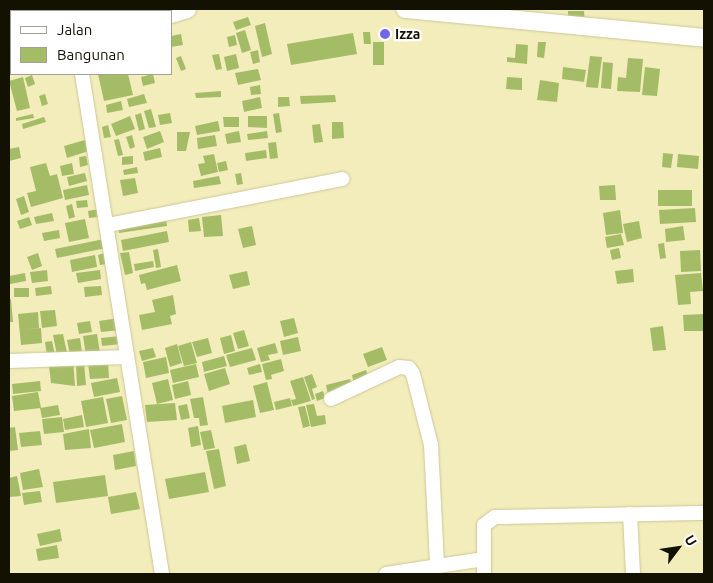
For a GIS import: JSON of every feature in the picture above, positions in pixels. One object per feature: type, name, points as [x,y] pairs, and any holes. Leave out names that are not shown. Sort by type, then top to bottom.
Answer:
[{"type":"street","points":[[172,14],[187,9]]},
{"type":"street","points":[[405,9],[704,38]]},
{"type":"street","points":[[82,75],[108,225],[126,357],[162,574]]},
{"type":"street","points":[[108,225],[342,179]]},
{"type":"street","points":[[9,361],[126,357]]},
{"type":"street","points":[[331,399],[399,367],[409,368],[413,374],[431,445],[438,565]]},
{"type":"street","points":[[484,574],[484,525],[495,517],[704,512]]},
{"type":"street","points":[[630,514],[633,574]]},
{"type":"street","points":[[386,574],[484,559]]},
{"type":"building","points":[[568,11],[584,11],[585,23],[568,23]]},
{"type":"building","points":[[248,17],[251,25],[236,30],[233,22]]},
{"type":"building","points":[[265,23],[272,54],[262,57],[255,26]]},
{"type":"building","points":[[245,30],[251,50],[242,53],[236,33]]},
{"type":"building","points":[[363,32],[370,32],[371,44],[364,44]]},
{"type":"building","points":[[353,33],[357,54],[291,65],[287,44]]},
{"type":"building","points":[[181,34],[183,45],[172,47],[172,36]]},
{"type":"building","points":[[235,35],[237,45],[229,47],[227,37]]},
{"type":"building","points":[[373,42],[384,42],[384,65],[373,65]]},
{"type":"building","points":[[538,42],[546,42],[544,58],[537,57]]},
{"type":"building","points":[[516,44],[528,45],[527,64],[507,62],[507,57],[515,58]]},
{"type":"building","points":[[258,50],[260,62],[253,64],[250,52]]},
{"type":"building","points":[[219,54],[222,69],[216,70],[212,55]]},
{"type":"building","points":[[236,54],[239,68],[227,71],[224,57]]},
{"type":"building","points":[[181,56],[186,69],[181,71],[176,58]]},
{"type":"building","points":[[590,56],[602,57],[598,88],[586,87]]},
{"type":"building","points":[[628,58],[643,59],[640,92],[617,91],[618,77],[626,78]]},
{"type":"building","points":[[603,62],[613,63],[611,89],[601,88]]},
{"type":"building","points":[[563,67],[586,70],[584,82],[562,79]]},
{"type":"building","points":[[645,67],[660,69],[657,96],[642,95]]},
{"type":"building","points":[[258,69],[261,80],[238,85],[235,73]]},
{"type":"building","points":[[32,75],[35,84],[28,87],[25,78]]},
{"type":"building","points":[[98,75],[128,75],[133,95],[104,101]]},
{"type":"building","points":[[153,75],[155,83],[143,86],[141,77]]},
{"type":"building","points":[[23,77],[30,108],[17,111],[9,81]]},
{"type":"building","points":[[507,77],[522,78],[522,90],[506,89]]},
{"type":"building","points":[[540,80],[559,83],[557,102],[537,100]]},
{"type":"building","points":[[260,85],[261,94],[251,95],[250,87]]},
{"type":"building","points":[[221,91],[221,97],[196,98],[195,93]]},
{"type":"building","points":[[45,94],[48,104],[42,106],[39,96]]},
{"type":"building","points":[[144,94],[147,103],[129,107],[127,99]]},
{"type":"building","points":[[335,95],[336,102],[301,104],[300,96]]},
{"type":"building","points":[[260,97],[262,108],[244,112],[242,101]]},
{"type":"building","points":[[278,97],[289,97],[290,106],[278,107]]},
{"type":"building","points":[[121,101],[123,110],[107,113],[106,105]]},
{"type":"building","points":[[151,109],[156,127],[149,128],[144,111]]},
{"type":"building","points":[[141,113],[145,129],[139,131],[135,115]]},
{"type":"building","points":[[170,113],[172,123],[160,125],[158,115]]},
{"type":"building","points":[[279,113],[282,132],[276,133],[273,114]]},
{"type":"building","points":[[33,114],[34,118],[16,121],[16,118]]},
{"type":"building","points":[[130,116],[135,129],[116,136],[111,124]]},
{"type":"building","points":[[248,116],[267,116],[267,128],[248,127]]},
{"type":"building","points":[[44,117],[46,122],[23,129],[22,124]]},
{"type":"building","points":[[223,117],[239,117],[239,127],[224,127]]},
{"type":"building","points":[[218,121],[220,131],[197,135],[195,126]]},
{"type":"building","points":[[332,122],[343,122],[344,138],[332,139]]},
{"type":"building","points":[[320,124],[323,142],[314,143],[312,125]]},
{"type":"building","points":[[108,125],[111,137],[104,138],[102,127]]},
{"type":"building","points":[[160,131],[164,142],[147,149],[143,137]]},
{"type":"building","points":[[239,131],[241,142],[227,144],[225,134]]},
{"type":"building","points":[[267,131],[268,138],[248,140],[247,134]]},
{"type":"building","points":[[177,132],[190,132],[186,151],[177,151]]},
{"type":"building","points":[[132,135],[135,147],[130,149],[126,137]]},
{"type":"building","points":[[215,135],[217,146],[198,149],[197,138]]},
{"type":"building","points":[[92,138],[95,149],[67,158],[64,146]]},
{"type":"building","points":[[119,139],[123,155],[118,156],[114,140]]},
{"type":"building","points":[[276,142],[278,158],[270,159],[268,143]]},
{"type":"building","points":[[19,147],[21,158],[9,161],[9,149]]},
{"type":"building","points":[[160,148],[162,157],[145,161],[143,152]]},
{"type":"building","points":[[266,150],[267,158],[246,161],[245,153]]},
{"type":"building","points":[[663,153],[673,154],[671,168],[662,167]]},
{"type":"building","points":[[214,154],[218,172],[201,176],[198,164],[205,163],[203,156]]},
{"type":"building","points":[[678,154],[699,156],[698,169],[677,167]]},
{"type":"building","points":[[86,156],[88,165],[80,167],[79,157]]},
{"type":"building","points":[[133,156],[133,164],[122,165],[122,157]]},
{"type":"building","points":[[226,161],[228,170],[219,172],[217,163]]},
{"type":"building","points":[[46,163],[50,176],[57,174],[63,198],[31,207],[27,193],[36,191],[30,167]]},
{"type":"building","points":[[72,163],[74,174],[62,176],[60,166]]},
{"type":"building","points":[[137,167],[138,173],[124,175],[123,170]]},
{"type":"building","points":[[85,173],[87,181],[69,186],[67,177]]},
{"type":"building","points":[[241,173],[243,184],[237,185],[235,174]]},
{"type":"building","points":[[219,176],[221,184],[194,188],[193,181]]},
{"type":"building","points":[[135,178],[138,193],[123,196],[120,180]]},
{"type":"building","points":[[87,185],[89,195],[65,200],[63,190]]},
{"type":"building","points":[[615,185],[616,200],[600,200],[599,186]]},
{"type":"building","points":[[658,190],[692,190],[692,206],[658,206]]},
{"type":"building","points":[[24,196],[29,212],[21,215],[16,199]]},
{"type":"building","points":[[87,200],[88,207],[77,208],[76,201]]},
{"type":"building","points":[[72,204],[75,217],[69,219],[66,206]]},
{"type":"building","points":[[104,208],[105,216],[89,218],[88,211]]},
{"type":"building","points":[[695,208],[696,222],[660,224],[659,210]]},
{"type":"building","points":[[620,210],[623,233],[606,235],[603,213]]},
{"type":"building","points":[[52,213],[54,221],[36,224],[34,217]]},
{"type":"building","points":[[221,215],[223,236],[204,237],[202,217]]},
{"type":"building","points":[[29,217],[32,225],[20,229],[17,221]]},
{"type":"building","points":[[166,218],[167,226],[119,233],[118,225]]},
{"type":"building","points":[[199,218],[201,231],[189,232],[188,220]]},
{"type":"building","points":[[85,219],[89,238],[69,242],[65,223]]},
{"type":"building","points":[[639,221],[642,238],[627,242],[623,224]]},
{"type":"building","points":[[252,226],[256,245],[243,248],[238,229]]},
{"type":"building","points":[[683,226],[685,240],[666,242],[665,229]]},
{"type":"building","points":[[59,230],[60,238],[44,241],[42,233]]},
{"type":"building","points":[[167,231],[169,242],[123,251],[121,240]]},
{"type":"building","points":[[621,234],[624,245],[607,248],[605,237]]},
{"type":"building","points":[[104,239],[106,248],[57,258],[55,249]]},
{"type":"building","points":[[664,243],[666,258],[660,259],[658,244]]},
{"type":"building","points":[[619,248],[621,258],[612,260],[610,250]]},
{"type":"building","points":[[158,249],[161,267],[156,268],[153,250]]},
{"type":"building","points":[[700,250],[701,271],[681,272],[680,251]]},
{"type":"building","points":[[129,252],[133,273],[125,275],[120,253]]},
{"type":"building","points":[[38,253],[42,266],[32,270],[27,257]]},
{"type":"building","points":[[105,253],[107,264],[100,265],[98,255]]},
{"type":"building","points":[[95,255],[97,267],[72,272],[70,260]]},
{"type":"building","points":[[153,261],[154,267],[135,271],[134,264]]},
{"type":"building","points":[[177,265],[181,281],[147,290],[145,283],[141,284],[139,275]]},
{"type":"building","points":[[633,269],[634,282],[617,284],[615,271]]},
{"type":"building","points":[[47,270],[48,281],[32,283],[30,272]]},
{"type":"building","points":[[100,270],[101,279],[78,283],[76,273]]},
{"type":"building","points":[[247,271],[250,285],[233,289],[229,275]]},
{"type":"building","points":[[25,273],[26,281],[10,284],[9,276]]},
{"type":"building","points":[[701,273],[703,291],[690,292],[691,304],[678,305],[675,275]]},
{"type":"building","points":[[51,286],[52,294],[36,296],[35,288]]},
{"type":"building","points":[[101,286],[102,295],[85,297],[84,287]]},
{"type":"building","points":[[14,288],[29,288],[29,297],[14,297]]},
{"type":"building","points":[[173,295],[176,314],[170,316],[172,324],[142,330],[139,315],[155,312],[152,300]]},
{"type":"building","points":[[9,299],[11,299],[13,322],[9,322]]},
{"type":"building","points":[[55,310],[57,326],[42,328],[40,311]]},
{"type":"building","points":[[38,312],[39,328],[22,330],[41,328],[42,343],[21,345],[18,314]]},
{"type":"building","points":[[704,314],[704,331],[684,331],[683,315]]},
{"type":"building","points":[[119,318],[121,330],[101,332],[99,321]]},
{"type":"building","points":[[294,318],[298,333],[284,337],[280,321]]},
{"type":"building","points":[[90,321],[92,332],[79,334],[77,323]]},
{"type":"building","points":[[663,326],[666,350],[653,351],[650,328]]},
{"type":"building","points":[[244,330],[249,346],[238,349],[233,333]]},
{"type":"building","points":[[63,334],[67,353],[57,355],[53,335]]},
{"type":"building","points":[[97,334],[100,353],[86,355],[83,336]]},
{"type":"building","points":[[231,335],[235,351],[224,354],[220,338]]},
{"type":"building","points":[[120,336],[121,344],[102,346],[101,338]]},
{"type":"building","points":[[298,337],[301,351],[283,355],[280,341]]},
{"type":"building","points":[[80,338],[82,353],[70,355],[67,340]]},
{"type":"building","points":[[208,338],[212,353],[197,357],[192,342]]},
{"type":"building","points":[[52,341],[55,355],[47,356],[45,342]]},
{"type":"building","points":[[191,342],[197,363],[184,366],[178,346]]},
{"type":"building","points":[[275,343],[278,353],[268,355],[270,360],[261,362],[257,348]]},
{"type":"building","points":[[177,344],[182,363],[170,367],[165,348]]},
{"type":"building","points":[[382,347],[387,360],[368,367],[363,354]]},
{"type":"building","points":[[153,348],[156,357],[142,361],[139,351]]},
{"type":"building","points":[[252,348],[256,360],[230,367],[226,355]]},
{"type":"building","points":[[224,356],[227,366],[204,372],[202,362]]},
{"type":"building","points":[[166,357],[169,373],[146,378],[143,362]]},
{"type":"building","points":[[281,359],[284,371],[271,375],[272,379],[266,380],[262,364]]},
{"type":"building","points":[[73,360],[75,386],[51,383],[49,366]]},
{"type":"building","points":[[108,361],[109,378],[90,379],[88,363]]},
{"type":"building","points":[[84,363],[86,385],[77,386],[76,364]]},
{"type":"building","points":[[196,364],[199,377],[173,383],[170,370]]},
{"type":"building","points":[[260,364],[262,372],[249,375],[247,368]]},
{"type":"building","points":[[225,368],[230,384],[209,391],[204,374]]},
{"type":"building","points":[[366,370],[369,379],[354,384],[352,375]]},
{"type":"building","points":[[312,374],[317,387],[312,389],[315,399],[312,400],[304,377]]},
{"type":"building","points":[[303,377],[311,401],[293,406],[291,400],[296,399],[290,381]]},
{"type":"building","points":[[117,378],[120,392],[94,397],[91,383]]},
{"type":"building","points":[[168,379],[173,400],[157,404],[152,383]]},
{"type":"building","points":[[350,379],[352,388],[328,395],[326,385]]},
{"type":"building","points":[[40,381],[41,391],[13,394],[12,384]]},
{"type":"building","points":[[188,381],[191,395],[175,399],[172,385]]},
{"type":"building","points":[[267,382],[274,410],[260,413],[253,386]]},
{"type":"building","points":[[323,391],[325,398],[317,401],[315,394]]},
{"type":"building","points":[[38,392],[41,408],[14,411],[12,396]]},
{"type":"building","points":[[122,396],[127,420],[111,423],[106,399]]},
{"type":"building","points":[[103,397],[108,423],[86,427],[81,401]]},
{"type":"building","points":[[203,397],[208,425],[200,426],[199,418],[194,418],[190,399]]},
{"type":"building","points":[[290,398],[292,406],[276,410],[274,402]]},
{"type":"building","points":[[253,400],[256,417],[225,423],[222,406]]},
{"type":"building","points":[[175,403],[177,420],[147,422],[145,405]]},
{"type":"building","points":[[187,404],[190,418],[181,420],[178,406]]},
{"type":"building","points":[[314,404],[317,416],[325,415],[326,424],[311,427],[306,405]]},
{"type":"building","points":[[58,405],[60,415],[42,418],[40,408]]},
{"type":"building","points":[[305,406],[310,426],[303,428],[298,407]]},
{"type":"building","points":[[82,415],[84,427],[65,430],[63,419]]},
{"type":"building","points":[[62,417],[64,432],[44,434],[42,419]]},
{"type":"building","points":[[122,424],[125,442],[94,448],[90,430]]},
{"type":"building","points":[[198,426],[201,445],[191,447],[188,428]]},
{"type":"building","points":[[15,427],[18,450],[9,451],[9,428]]},
{"type":"building","points":[[89,429],[91,448],[65,450],[63,434]]},
{"type":"building","points":[[211,430],[215,448],[204,450],[200,432]]},
{"type":"building","points":[[40,431],[42,445],[21,447],[19,433]]},
{"type":"building","points":[[246,444],[250,461],[237,464],[234,447]]},
{"type":"building","points":[[219,449],[226,486],[214,489],[206,451]]},
{"type":"building","points":[[134,451],[136,466],[115,470],[113,455]]},
{"type":"building","points":[[39,469],[43,487],[23,490],[20,473]]},
{"type":"building","points":[[205,472],[209,492],[169,499],[165,479]]},
{"type":"building","points":[[105,475],[108,496],[56,503],[53,482]]},
{"type":"building","points":[[17,476],[21,496],[10,497],[9,478]]},
{"type":"building","points":[[40,491],[42,502],[24,505],[22,493]]},
{"type":"building","points":[[136,492],[140,509],[111,514],[108,497]]},
{"type":"building","points":[[60,529],[62,541],[40,546],[37,534]]},
{"type":"building","points":[[57,545],[59,558],[38,561],[36,549]]},
{"type":"place","name":"Izza","points":[[385,34]]}]
